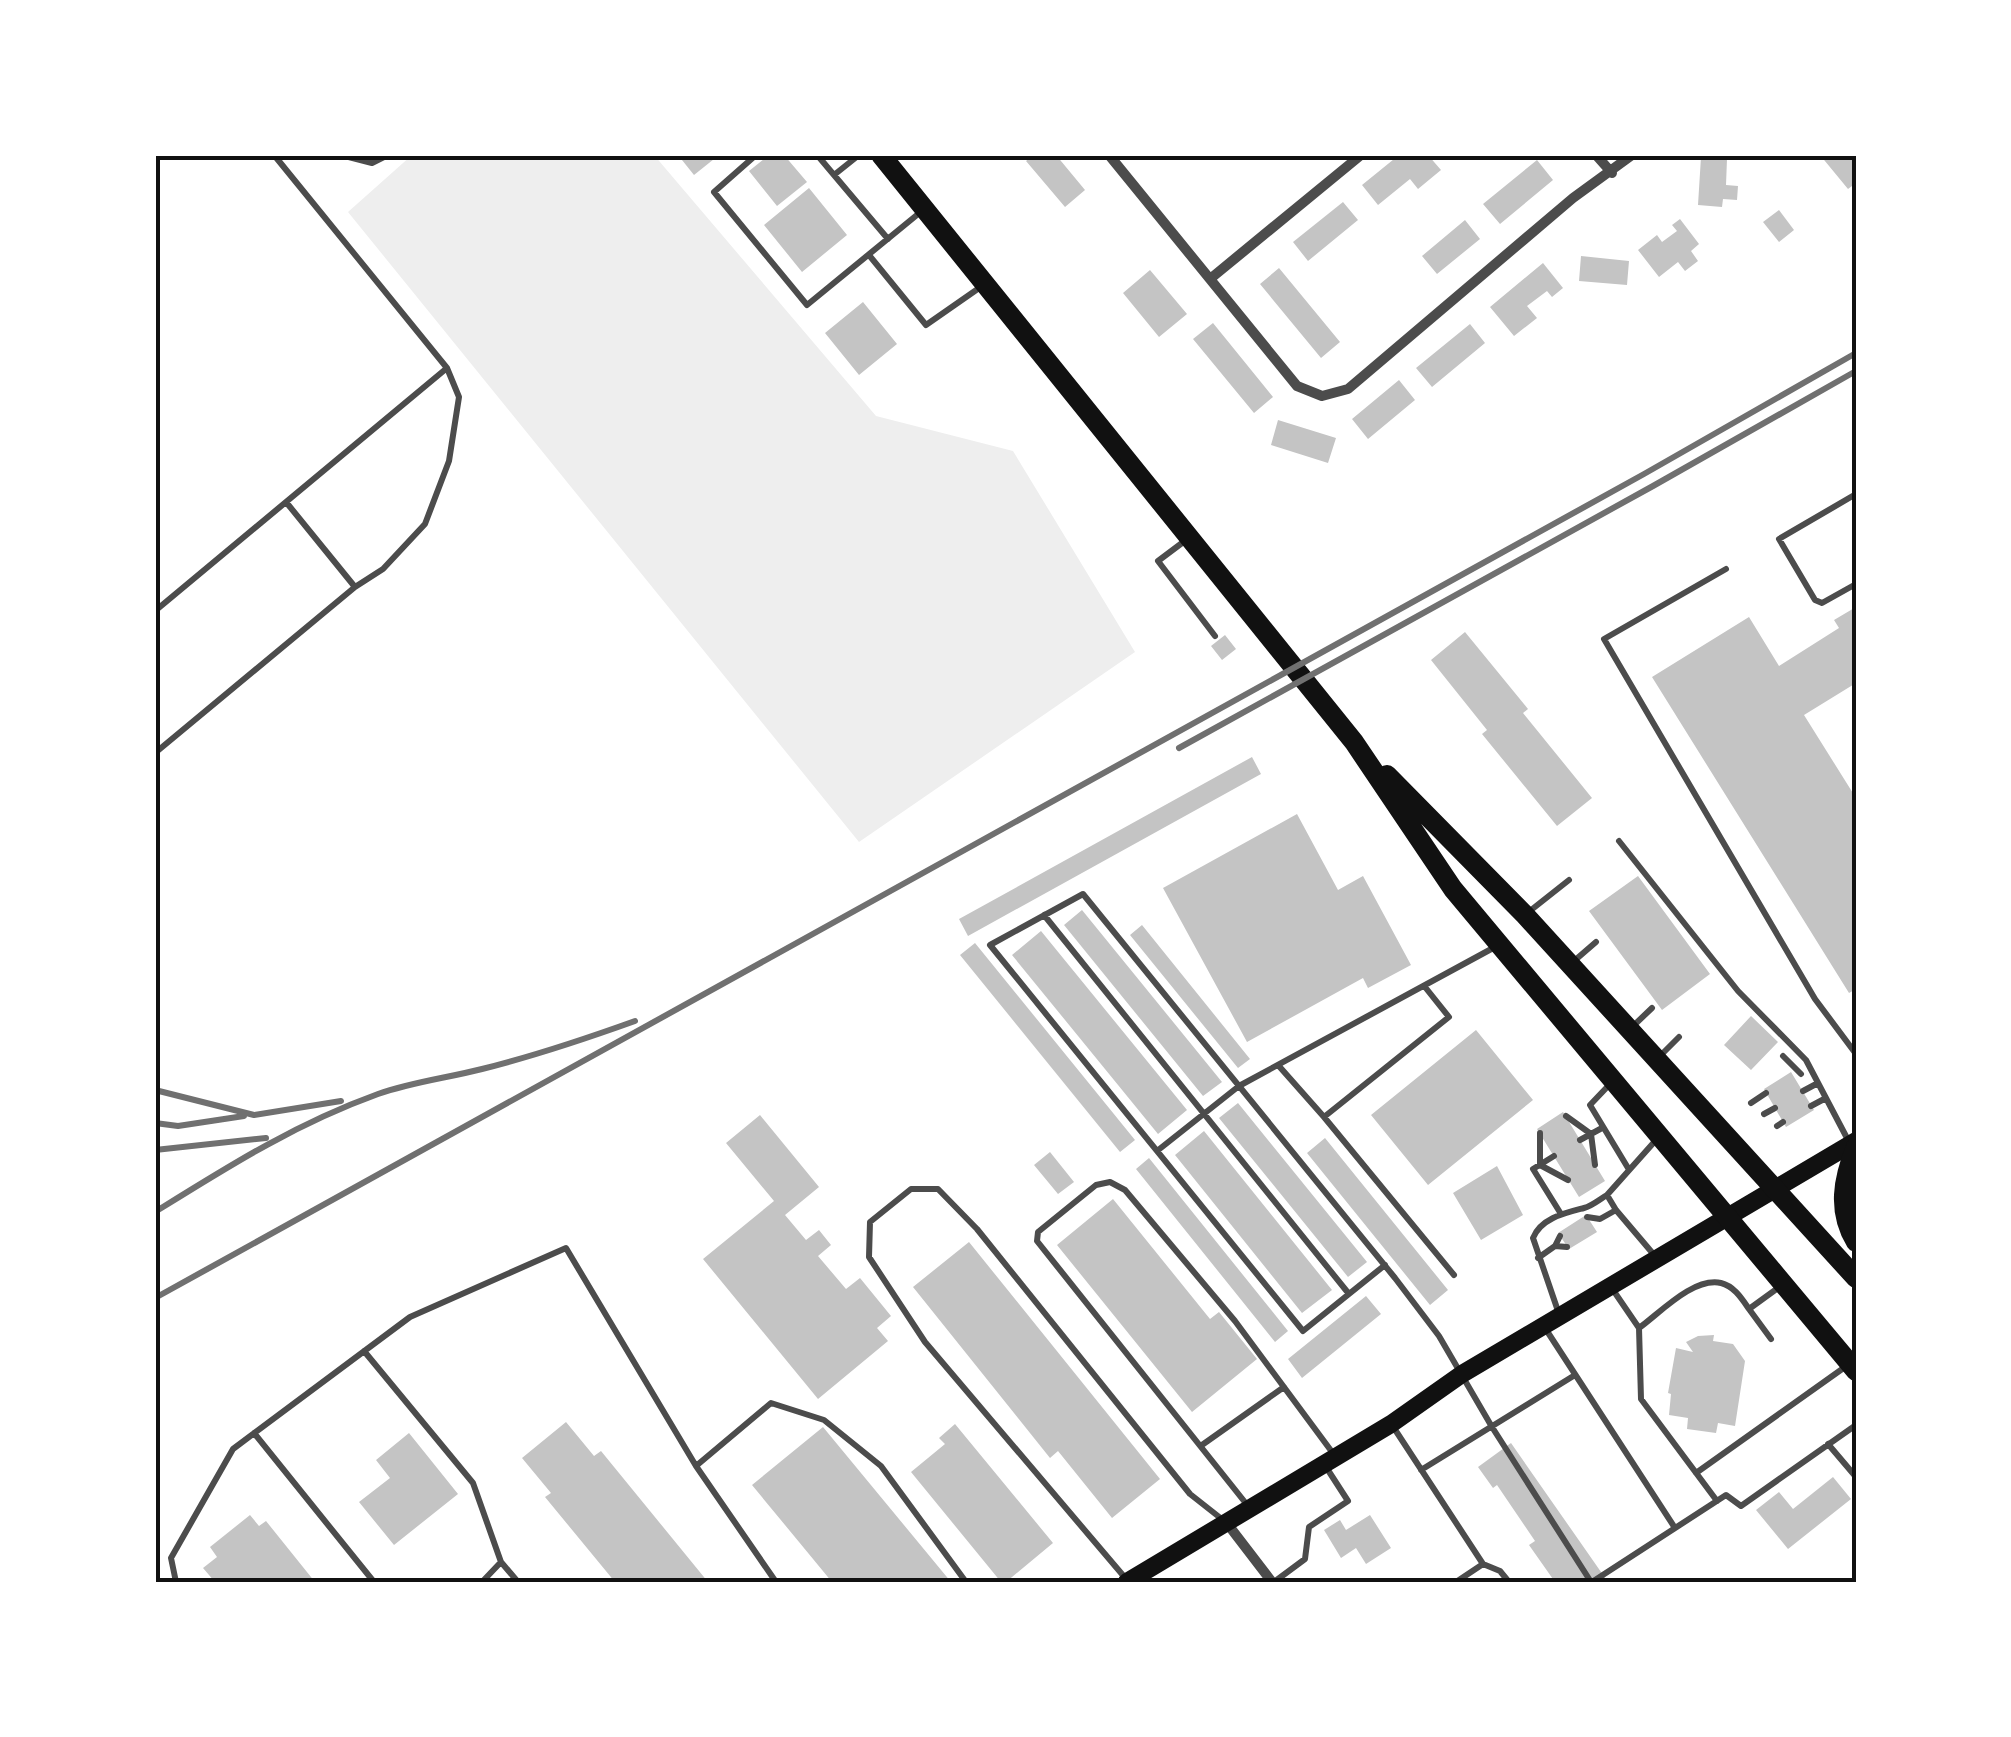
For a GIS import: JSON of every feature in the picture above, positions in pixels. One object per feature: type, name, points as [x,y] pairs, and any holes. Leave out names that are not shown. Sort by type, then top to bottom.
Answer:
[{"type":"main road","points":[[881,155],[1354,742],[1453,889],[1853,1367]]},
{"type":"main road","points":[[1354,742],[1525,914],[1856,1278]]},
{"type":"main road","points":[[1127,1582],[1391,1424],[1462,1374],[1551,1320],[1854,1144]]},
{"type":"main road","points":[[1854,1144],[1842,1198],[1856,1242]]},
{"type":"street","points":[[1109,155],[1297,386],[1310,393],[1335,395],[1348,389],[1572,198],[1632,155]]},
{"type":"street","points":[[1210,278],[1360,155]]},
{"type":"street","points":[[1596,155],[1612,173]]},
{"type":"street","points":[[1226,1522],[1273,1582]]},
{"type":"lane","points":[[155,752],[382,569],[424,524],[449,461],[459,397],[447,368],[274,155]]},
{"type":"lane","points":[[341,155],[372,163],[388,155]]},
{"type":"lane","points":[[756,155],[714,192],[807,305],[924,209]]},
{"type":"lane","points":[[819,155],[888,240]]},
{"type":"lane","points":[[834,175],[859,155]]},
{"type":"lane","points":[[869,256],[926,325],[984,284]]},
{"type":"lane","points":[[155,611],[447,368]]},
{"type":"lane","points":[[1856,494],[1778,539],[1815,600],[1832,600],[1856,584]]},
{"type":"lane","points":[[286,502],[355,587]]},
{"type":"lane","points":[[1189,537],[1158,562],[1214,636]]},
{"type":"lane","points":[[1726,569],[1604,640],[1815,999],[1856,1054]]},
{"type":"lane","points":[[1620,841],[1738,991],[1806,1060],[1854,1144]]},
{"type":"lane","points":[[1525,914],[1570,880]]},
{"type":"lane","points":[[1384,1266],[1303,1331],[990,945],[1082,894],[1239,1086],[1384,1266],[1439,1336],[1492,1427],[1592,1582],[1726,1495],[1741,1506],[1856,1425]]},
{"type":"lane","points":[[1044,916],[1349,1294]]},
{"type":"lane","points":[[1570,964],[1596,942]]},
{"type":"lane","points":[[1158,1151],[1239,1086],[1500,944]]},
{"type":"lane","points":[[1324,1117],[1449,1017],[1425,987]]},
{"type":"lane","points":[[1630,1029],[1652,1008]]},
{"type":"lane","points":[[1656,1059],[1679,1037]]},
{"type":"lane","points":[[1784,1056],[1798,1076],[1810,1069]]},
{"type":"lane","points":[[1278,1065],[1454,1274]]},
{"type":"lane","points":[[1614,1080],[1590,1105],[1628,1168]]},
{"type":"lane","points":[[1802,1092],[1818,1083]]},
{"type":"lane","points":[[1751,1102],[1766,1093]]},
{"type":"lane","points":[[1811,1106],[1826,1098]]},
{"type":"lane","points":[[1764,1114],[1775,1108]]},
{"type":"lane","points":[[1566,1116],[1591,1134],[1595,1164]]},
{"type":"lane","points":[[1580,1140],[1602,1128]]},
{"type":"lane","points":[[1540,1133],[1540,1166]]},
{"type":"lane","points":[[1661,1136],[1607,1195],[1561,1214],[1537,1229],[1533,1238],[1551,1320],[1575,1375],[1676,1528]]},
{"type":"lane","points":[[1554,1156],[1533,1169],[1561,1214]]},
{"type":"lane","points":[[1540,1166],[1568,1180]]},
{"type":"lane","points":[[1250,1508],[1038,1240],[1038,1232],[1096,1184],[1110,1182],[1125,1190],[1234,1321],[1284,1387],[1330,1460],[1348,1501],[1309,1526],[1306,1559],[1273,1582]]},
{"type":"lane","points":[[1127,1582],[925,1342],[869,1256],[870,1222],[910,1189],[938,1189],[977,1229],[1190,1494],[1226,1522]]},
{"type":"lane","points":[[1607,1195],[1657,1258]]},
{"type":"lane","points":[[1595,1230],[1600,1219],[1616,1210]]},
{"type":"lane","points":[[1587,1217],[1600,1219]]},
{"type":"lane","points":[[1538,1258],[1555,1246],[1560,1236]]},
{"type":"lane","points":[[1555,1246],[1567,1247]]},
{"type":"lane","points":[[176,1582],[171,1558],[233,1449],[410,1317],[566,1248],[696,1466],[776,1582]]},
{"type":"lane","points":[[1639,1328],[1704,1283],[1722,1283],[1735,1291],[1771,1339]]},
{"type":"lane","points":[[1750,1309],[1783,1284]]},
{"type":"lane","points":[[1610,1286],[1639,1328],[1641,1399],[1717,1501]]},
{"type":"lane","points":[[364,1352],[473,1483],[502,1562],[518,1582]]},
{"type":"lane","points":[[1696,1473],[1853,1367]]},
{"type":"lane","points":[[1422,1470],[1575,1375]]},
{"type":"lane","points":[[1202,1445],[1284,1387]]},
{"type":"lane","points":[[696,1466],[771,1403],[824,1420],[881,1466],[966,1582]]},
{"type":"lane","points":[[1391,1424],[1483,1564],[1500,1571],[1509,1582]]},
{"type":"lane","points":[[254,1433],[374,1582]]},
{"type":"lane","points":[[1828,1444],[1856,1477]]},
{"type":"lane","points":[[482,1582],[502,1562]]},
{"type":"lane","points":[[1456,1582],[1483,1564]]},
{"type":"shaded area","points":[[412,155],[654,155],[876,416],[1013,451],[1135,652],[859,842],[348,212]]},
{"type":"building","points":[[678,155],[719,155],[694,175]]},
{"type":"building","points":[[769,155],[784,155],[807,182],[777,206],[749,171]]},
{"type":"building","points":[[1033,155],[1056,155],[1085,190],[1065,207],[1026,161]]},
{"type":"building","points":[[1399,155],[1428,155],[1441,170],[1418,189],[1410,179],[1378,205],[1362,185]]},
{"type":"building","points":[[1820,155],[1854,155],[1856,183],[1848,189]]},
{"type":"building","points":[[1701,157],[1727,159],[1726,185],[1738,186],[1737,200],[1723,199],[1722,207],[1698,205]]},
{"type":"building","points":[[1537,160],[1553,180],[1500,224],[1483,204]]},
{"type":"building","points":[[809,188],[847,235],[802,272],[764,225]]},
{"type":"building","points":[[1343,202],[1358,220],[1308,261],[1293,242]]},
{"type":"building","points":[[1779,210],[1794,230],[1779,242],[1763,222]]},
{"type":"building","points":[[1680,219],[1699,244],[1691,251],[1698,261],[1685,271],[1678,262],[1659,277],[1638,250],[1657,235],[1662,242],[1677,231],[1672,225]]},
{"type":"building","points":[[1465,220],[1480,239],[1437,274],[1422,256]]},
{"type":"building","points":[[1581,256],[1629,261],[1627,285],[1579,281]]},
{"type":"building","points":[[1543,263],[1563,288],[1552,297],[1547,291],[1527,306],[1537,318],[1514,336],[1490,307]]},
{"type":"building","points":[[1279,268],[1340,342],[1321,358],[1260,284]]},
{"type":"building","points":[[1150,270],[1187,314],[1159,337],[1123,293]]},
{"type":"building","points":[[863,302],[897,344],[859,375],[825,333]]},
{"type":"building","points":[[1213,323],[1273,397],[1254,413],[1193,339]]},
{"type":"building","points":[[1470,324],[1485,343],[1432,387],[1416,368]]},
{"type":"building","points":[[1399,380],[1415,400],[1368,439],[1352,419]]},
{"type":"building","points":[[1278,420],[1336,438],[1328,463],[1271,445]]},
{"type":"building","points":[[1856,607],[1856,683],[1804,715],[1856,798],[1856,989],[1849,993],[1652,677],[1749,617],[1779,666],[1839,628],[1834,620]]},
{"type":"building","points":[[1465,632],[1528,709],[1523,713],[1592,798],[1557,826],[1482,734],[1487,730],[1431,660]]},
{"type":"building","points":[[1225,635],[1236,649],[1222,660],[1211,646]]},
{"type":"building","points":[[1252,757],[1261,774],[968,936],[959,919]]},
{"type":"building","points":[[1297,814],[1338,890],[1363,876],[1411,965],[1368,988],[1363,978],[1247,1042],[1163,888]]},
{"type":"building","points":[[1638,876],[1710,974],[1662,1010],[1589,911]]},
{"type":"building","points":[[1082,910],[1222,1082],[1203,1096],[1064,925]]},
{"type":"building","points":[[1142,925],[1250,1059],[1238,1068],[1130,935]]},
{"type":"building","points":[[1041,931],[1187,1110],[1158,1134],[1012,955]]},
{"type":"building","points":[[975,943],[1135,1140],[1120,1152],[960,955]]},
{"type":"building","points":[[1751,1016],[1778,1042],[1751,1070],[1724,1045]]},
{"type":"building","points":[[1476,1030],[1533,1100],[1428,1185],[1371,1115]]},
{"type":"building","points":[[1791,1072],[1814,1110],[1786,1127],[1764,1089]]},
{"type":"building","points":[[1238,1103],[1367,1262],[1348,1277],[1219,1118]]},
{"type":"building","points":[[1563,1112],[1605,1181],[1579,1197],[1537,1129]]},
{"type":"building","points":[[760,1115],[819,1187],[785,1215],[806,1240],[819,1230],[831,1245],[818,1256],[846,1289],[860,1278],[891,1316],[877,1328],[888,1341],[818,1399],[703,1259],[774,1201],[726,1143]]},
{"type":"building","points":[[1204,1131],[1332,1290],[1302,1313],[1175,1155]]},
{"type":"building","points":[[1325,1138],[1448,1290],[1430,1305],[1307,1153]]},
{"type":"building","points":[[1050,1152],[1074,1182],[1058,1194],[1034,1165]]},
{"type":"building","points":[[1149,1158],[1288,1331],[1275,1342],[1136,1169]]},
{"type":"building","points":[[1497,1166],[1523,1215],[1481,1240],[1453,1193]]},
{"type":"building","points":[[1113,1199],[1210,1319],[1219,1312],[1257,1359],[1192,1412],[1057,1245]]},
{"type":"building","points":[[1586,1215],[1597,1232],[1569,1249],[1558,1233]]},
{"type":"building","points":[[969,1242],[1160,1479],[1112,1518],[1058,1451],[1050,1458],[913,1287]]},
{"type":"building","points":[[1366,1296],[1381,1314],[1302,1378],[1288,1359]]},
{"type":"building","points":[[1714,1335],[1713,1341],[1733,1344],[1745,1361],[1735,1426],[1718,1423],[1716,1433],[1687,1429],[1688,1418],[1669,1415],[1668,1393],[1676,1348],[1693,1352],[1686,1342]]},
{"type":"building","points":[[566,1422],[594,1456],[601,1451],[708,1582],[615,1582],[545,1497],[551,1493],[522,1458]]},
{"type":"building","points":[[955,1424],[1053,1543],[1006,1582],[1001,1582],[911,1472],[945,1444],[939,1438]]},
{"type":"building","points":[[823,1427],[951,1582],[832,1582],[752,1485]]},
{"type":"building","points":[[409,1433],[458,1494],[394,1545],[359,1502],[390,1478],[376,1460]]},
{"type":"building","points":[[1511,1443],[1608,1582],[1555,1582],[1529,1545],[1535,1541],[1497,1485],[1493,1488],[1478,1467]]},
{"type":"building","points":[[1833,1477],[1851,1499],[1788,1549],[1756,1510],[1779,1492],[1793,1509]]},
{"type":"building","points":[[250,1515],[259,1526],[266,1521],[315,1582],[215,1582],[203,1568],[217,1557],[210,1547]]},
{"type":"building","points":[[1370,1515],[1391,1548],[1366,1564],[1356,1548],[1341,1558],[1324,1530],[1340,1520],[1346,1530]]},
{"type":"railway","points":[[155,1298],[1856,353]]},
{"type":"railway","points":[[1179,748],[1856,371]]},
{"type":"railway","points":[[155,1212],[263,1147],[378,1094],[521,1059],[635,1021]]},
{"type":"railway","points":[[155,1090],[254,1115],[341,1101]]},
{"type":"railway","points":[[155,1123],[178,1126],[244,1116]]},
{"type":"railway","points":[[155,1150],[266,1138]]}]
